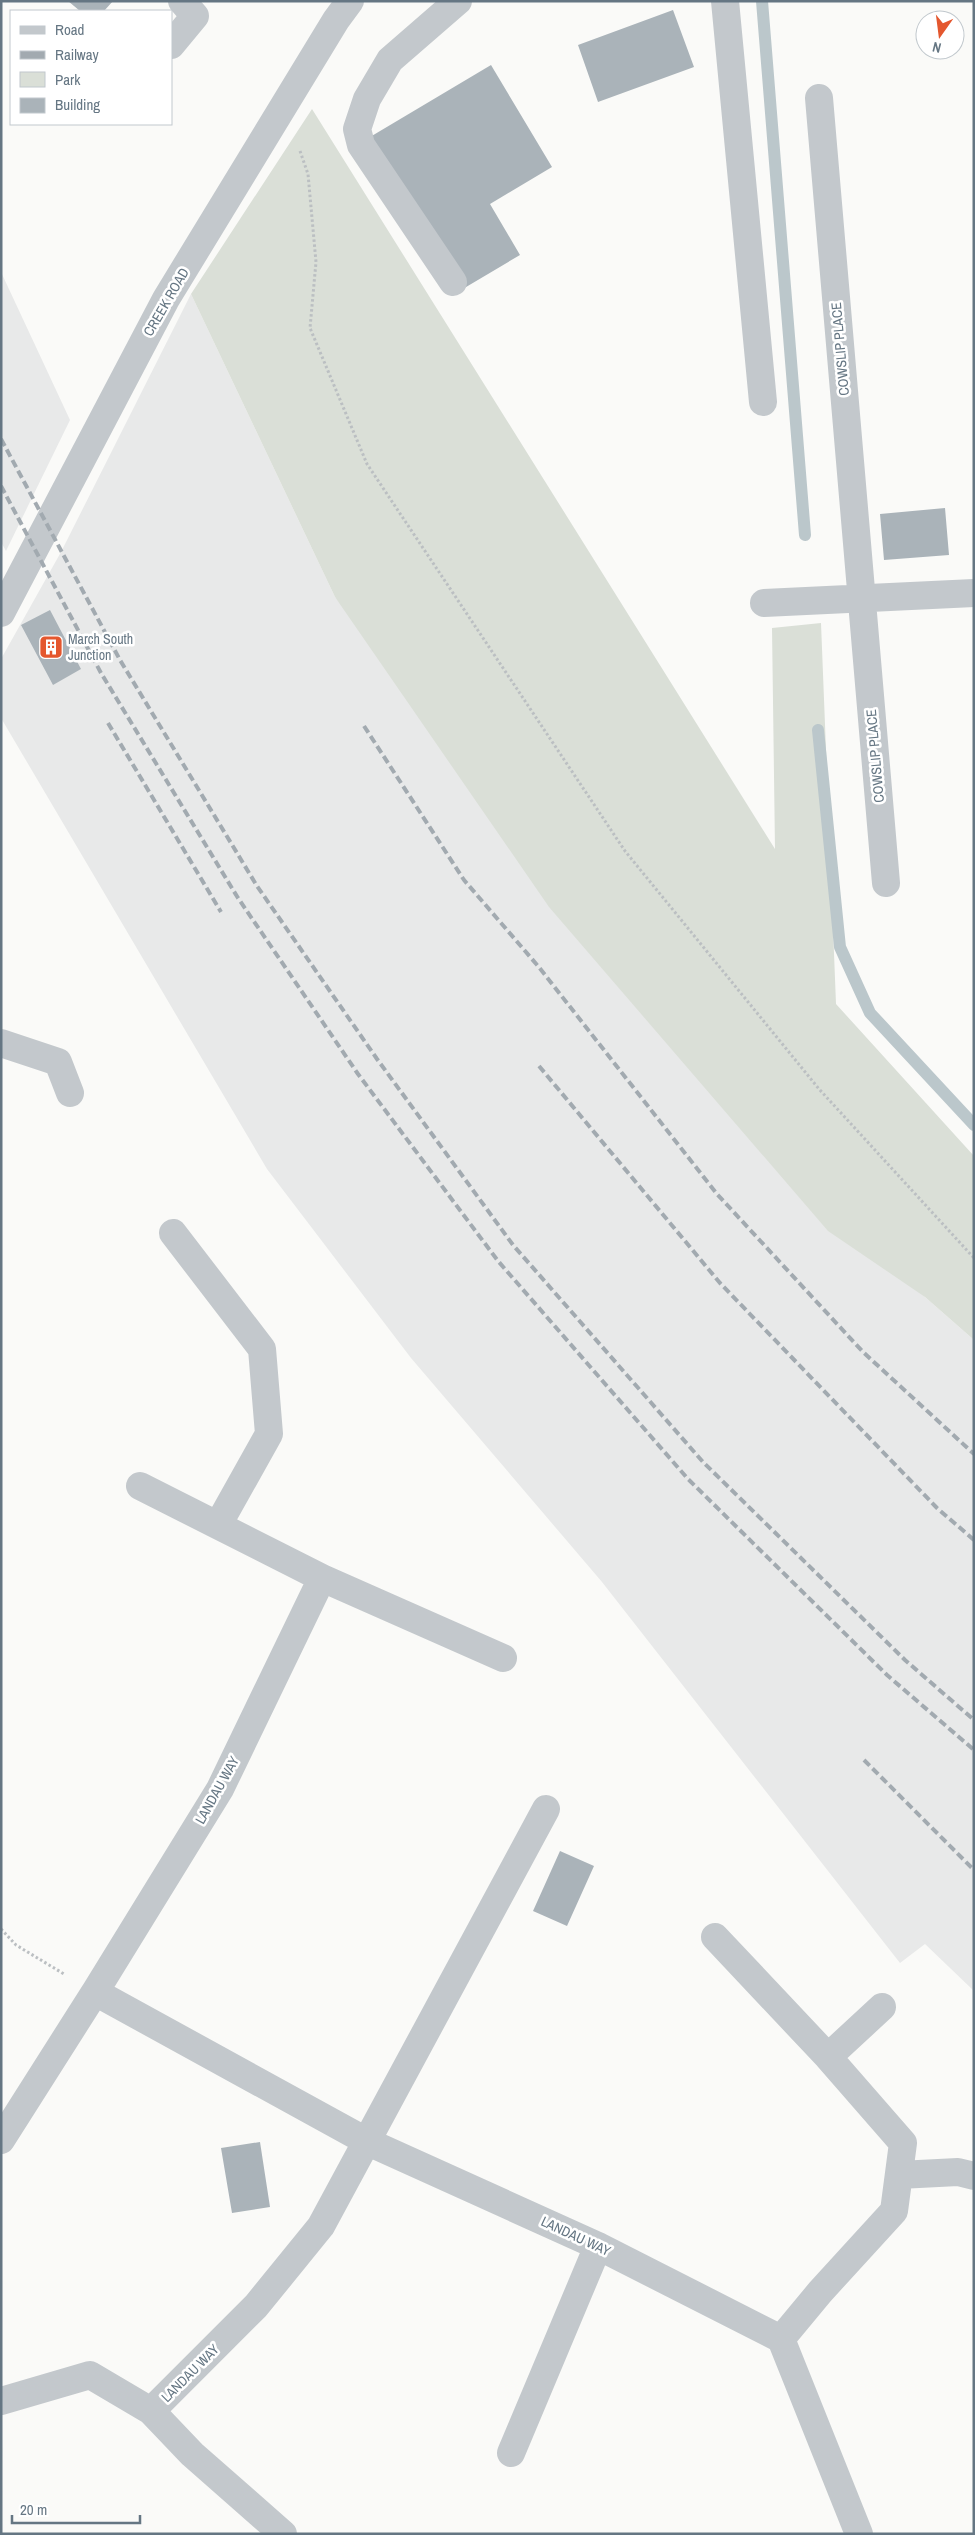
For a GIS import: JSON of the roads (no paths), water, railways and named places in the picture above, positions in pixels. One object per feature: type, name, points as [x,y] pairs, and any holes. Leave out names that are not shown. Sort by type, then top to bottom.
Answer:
[{"type":"street","points":[[172,44],[195,16],[182,1]]},
{"type":"street","name":"CREEK ROAD","points":[[1,613],[7,578],[166,299],[336,20],[350,1]]},
{"type":"street","points":[[454,282],[361,145],[357,129],[367,99],[390,60],[458,1]]},
{"type":"street","points":[[725,1],[763,402]]},
{"type":"street","name":"COWSLIP PLACE","points":[[819,98],[886,883]]},
{"type":"street","points":[[764,603],[974,593]]},
{"type":"street","points":[[1,1043],[58,1062],[70,1093]]},
{"type":"street","points":[[173,1233],[262,1349],[269,1434],[218,1525]]},
{"type":"street","points":[[140,1486],[322,1578],[503,1658]]},
{"type":"street","name":"LANDAU WAY","points":[[1,2140],[220,1789],[322,1578]]},
{"type":"street","points":[[368,2142],[546,1809]]},
{"type":"street","points":[[716,1937],[828,2057],[903,2143],[894,2211],[820,2292],[781,2339],[859,2534]]},
{"type":"street","name":"LANDAU WAY","points":[[95,1992],[368,2142],[598,2246],[781,2339]]},
{"type":"street","points":[[828,2057],[882,2007]]},
{"type":"street","name":"LANDAU WAY","points":[[151,2411],[256,2306],[316,2233],[368,2142]]},
{"type":"street","points":[[899,2174],[958,2172],[974,2176]]},
{"type":"street","points":[[511,2453],[598,2246]]},
{"type":"street","name":"LANDAU WAY","points":[[1,2401],[90,2375],[151,2411],[192,2454],[283,2534]]},
{"type":"waterway","points":[[762,1],[805,535]]},
{"type":"waterway","points":[[818,730],[840,947],[870,1013],[974,1125]]},
{"type":"railway","points":[[1,439],[120,660],[257,886],[377,1059],[513,1245],[703,1462],[905,1660],[974,1720]]},
{"type":"railway","points":[[1,486],[101,673],[238,898],[358,1074],[498,1261],[688,1479],[887,1675],[974,1750]]},
{"type":"railway","points":[[108,723],[221,912]]},
{"type":"railway","points":[[364,726],[464,880],[538,966],[717,1194],[863,1352],[974,1454]]},
{"type":"railway","points":[[539,1066],[720,1283],[937,1508],[974,1540]]},
{"type":"railway","points":[[864,1760],[974,1870]]},
{"type":"place","name":"March South Junction","points":[[51,647]]}]
